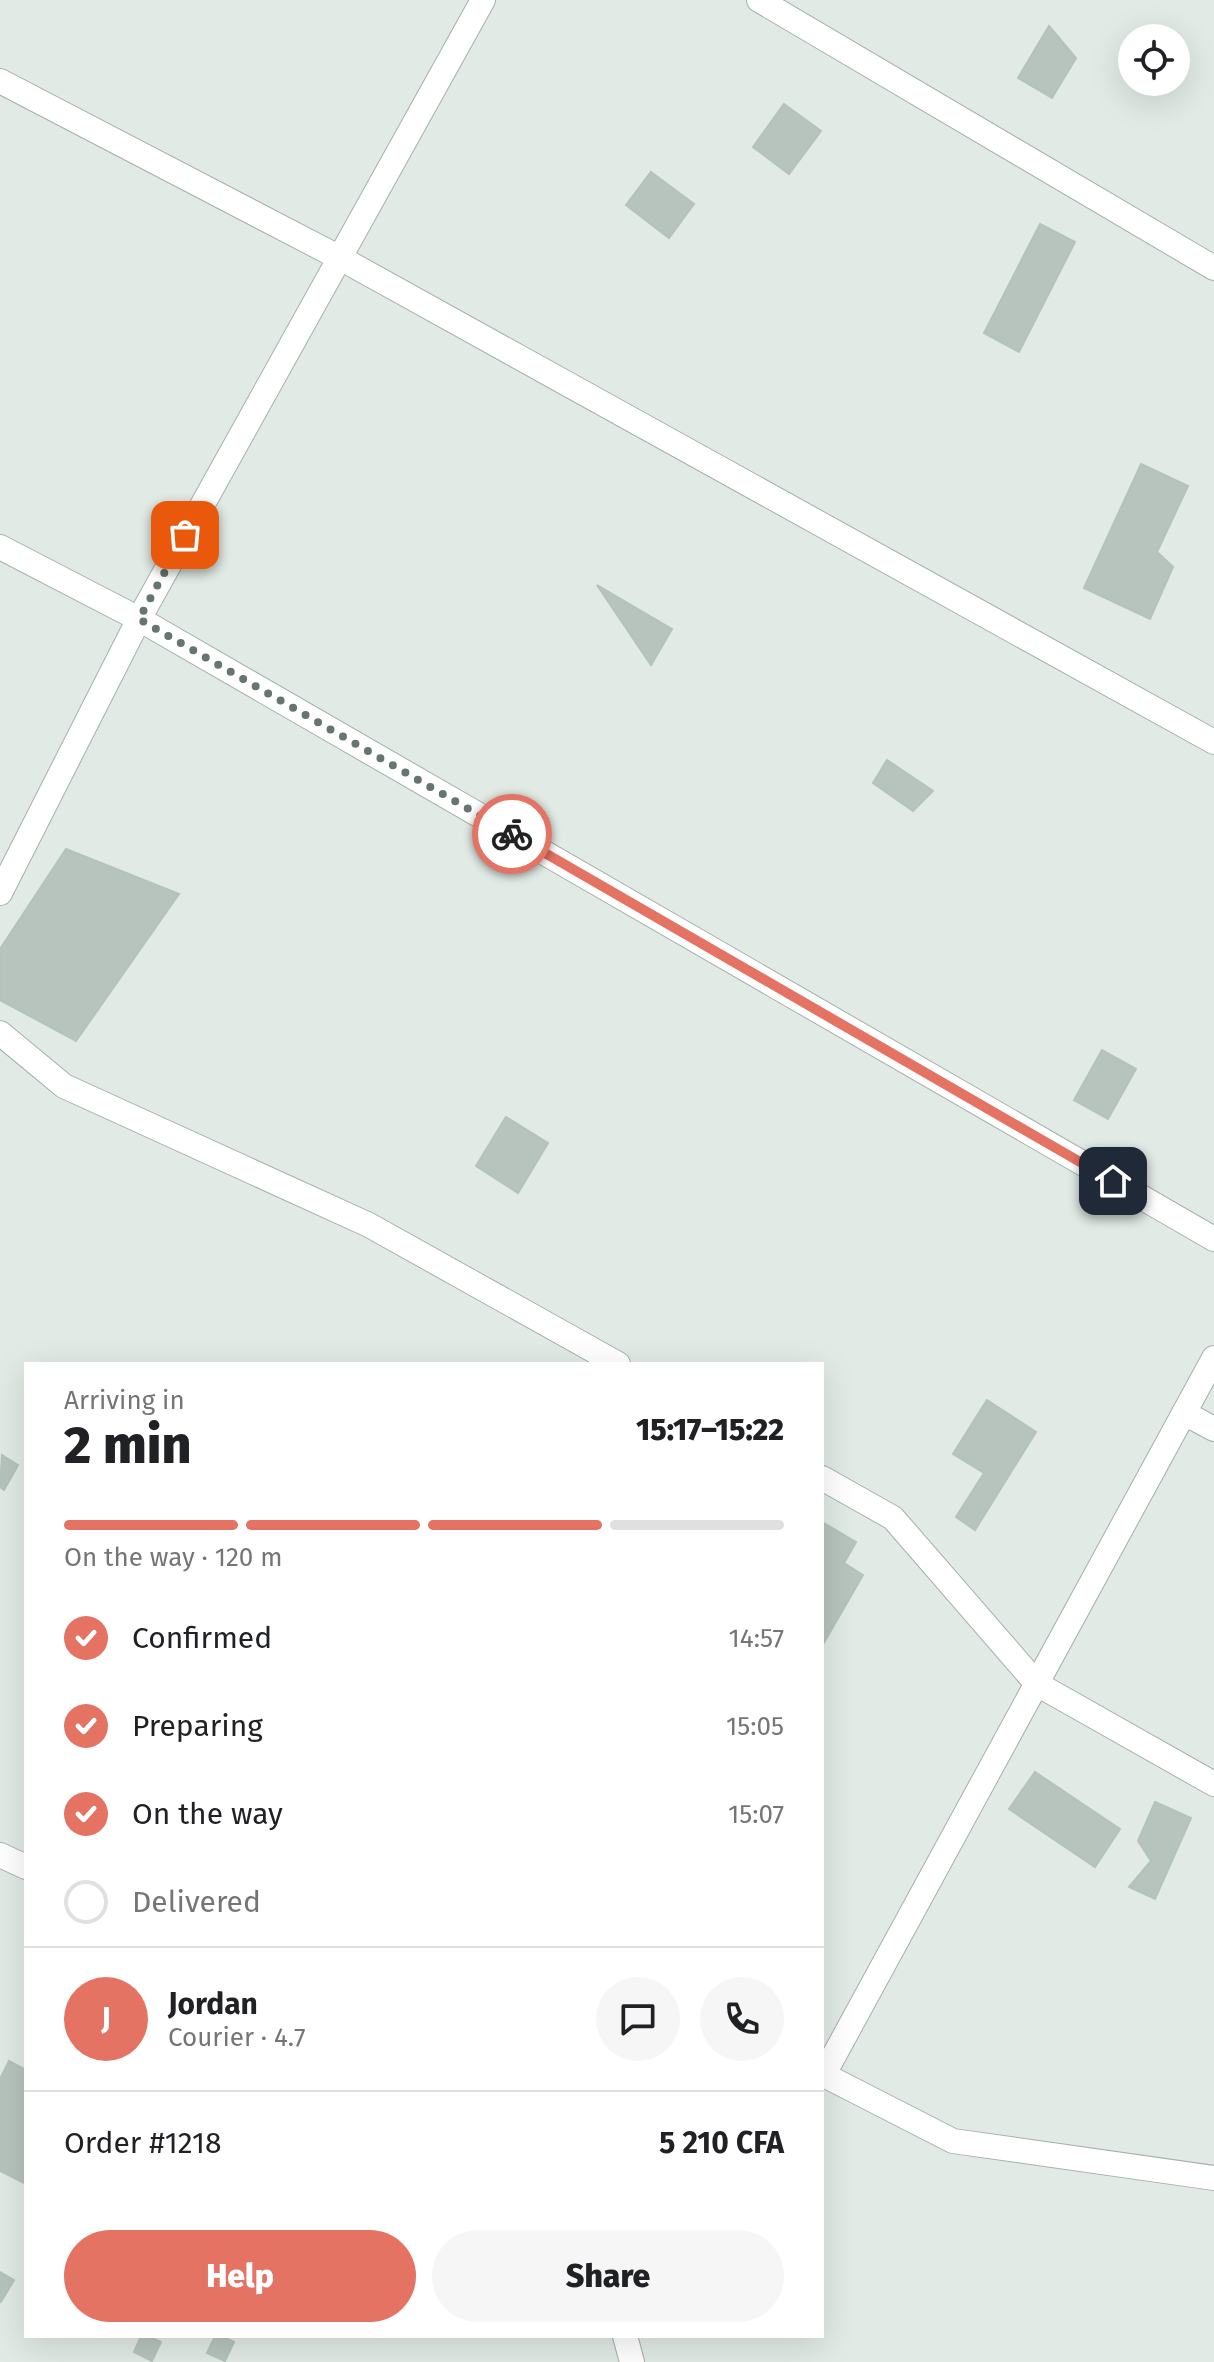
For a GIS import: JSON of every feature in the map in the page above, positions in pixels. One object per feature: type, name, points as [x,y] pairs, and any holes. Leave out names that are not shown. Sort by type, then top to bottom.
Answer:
[{"type":"street","points":[[0,893],[139,619],[483,0]]},
{"type":"street","points":[[759,0],[1214,268]]},
{"type":"street","points":[[0,81],[340,258],[1214,742]]},
{"type":"street","points":[[0,547],[139,619],[1214,1239]]},
{"type":"street","points":[[0,1033],[64,1086],[369,1225],[614,1362]]},
{"type":"street","points":[[824,2072],[1214,1358]]},
{"type":"street","points":[[1184,1413],[1214,1429]]},
{"type":"street","points":[[824,1479],[893,1518],[1037,1684],[1214,1784]]},
{"type":"street","points":[[0,1855],[24,1866]]},
{"type":"street","points":[[824,2075],[953,2141],[1214,2178]]},
{"type":"street","points":[[626,2338],[632,2362]]},
{"type":"building","points":[[1049,26],[1076,58],[1052,98],[1018,78]]},
{"type":"building","points":[[784,104],[821,131],[789,174],[753,147]]},
{"type":"building","points":[[651,172],[694,204],[669,238],[626,205]]},
{"type":"building","points":[[1040,224],[1075,242],[1019,352],[984,333]]},
{"type":"building","points":[[1141,464],[1188,486],[1157,552],[1173,567],[1150,619],[1084,588]]},
{"type":"building","points":[[597,585],[672,629],[651,665]]},
{"type":"building","points":[[887,760],[933,791],[913,811],[873,783]]},
{"type":"building","points":[[66,849],[179,894],[76,1041],[0,1000],[0,949]]},
{"type":"building","points":[[1102,1050],[1136,1069],[1108,1119],[1074,1100]]},
{"type":"building","points":[[506,1117],[548,1143],[518,1193],[476,1166]]},
{"type":"building","points":[[987,1400],[1036,1432],[975,1530],[956,1517],[984,1473],[953,1454]]},
{"type":"building","points":[[2,1455],[18,1465],[4,1490],[0,1487]]},
{"type":"building","points":[[824,1523],[856,1542],[844,1563],[863,1575],[824,1643]]},
{"type":"building","points":[[1035,1772],[1120,1829],[1095,1867],[1009,1809]]},
{"type":"building","points":[[1155,1802],[1191,1818],[1155,1899],[1129,1887],[1151,1861],[1138,1841]]},
{"type":"building","points":[[9,2061],[24,2069],[24,2183],[0,2171],[0,2079]]},
{"type":"building","points":[[0,2272],[14,2280],[1,2302],[0,2301]]},
{"type":"building","points":[[140,2338],[161,2342],[152,2361],[134,2352]]},
{"type":"building","points":[[214,2338],[234,2342],[225,2361],[207,2353]]},
{"type":"way so far","points":[[185,535],[139,619],[512,834]]},
{"type":"route","points":[[512,834],[1113,1181]]}]
